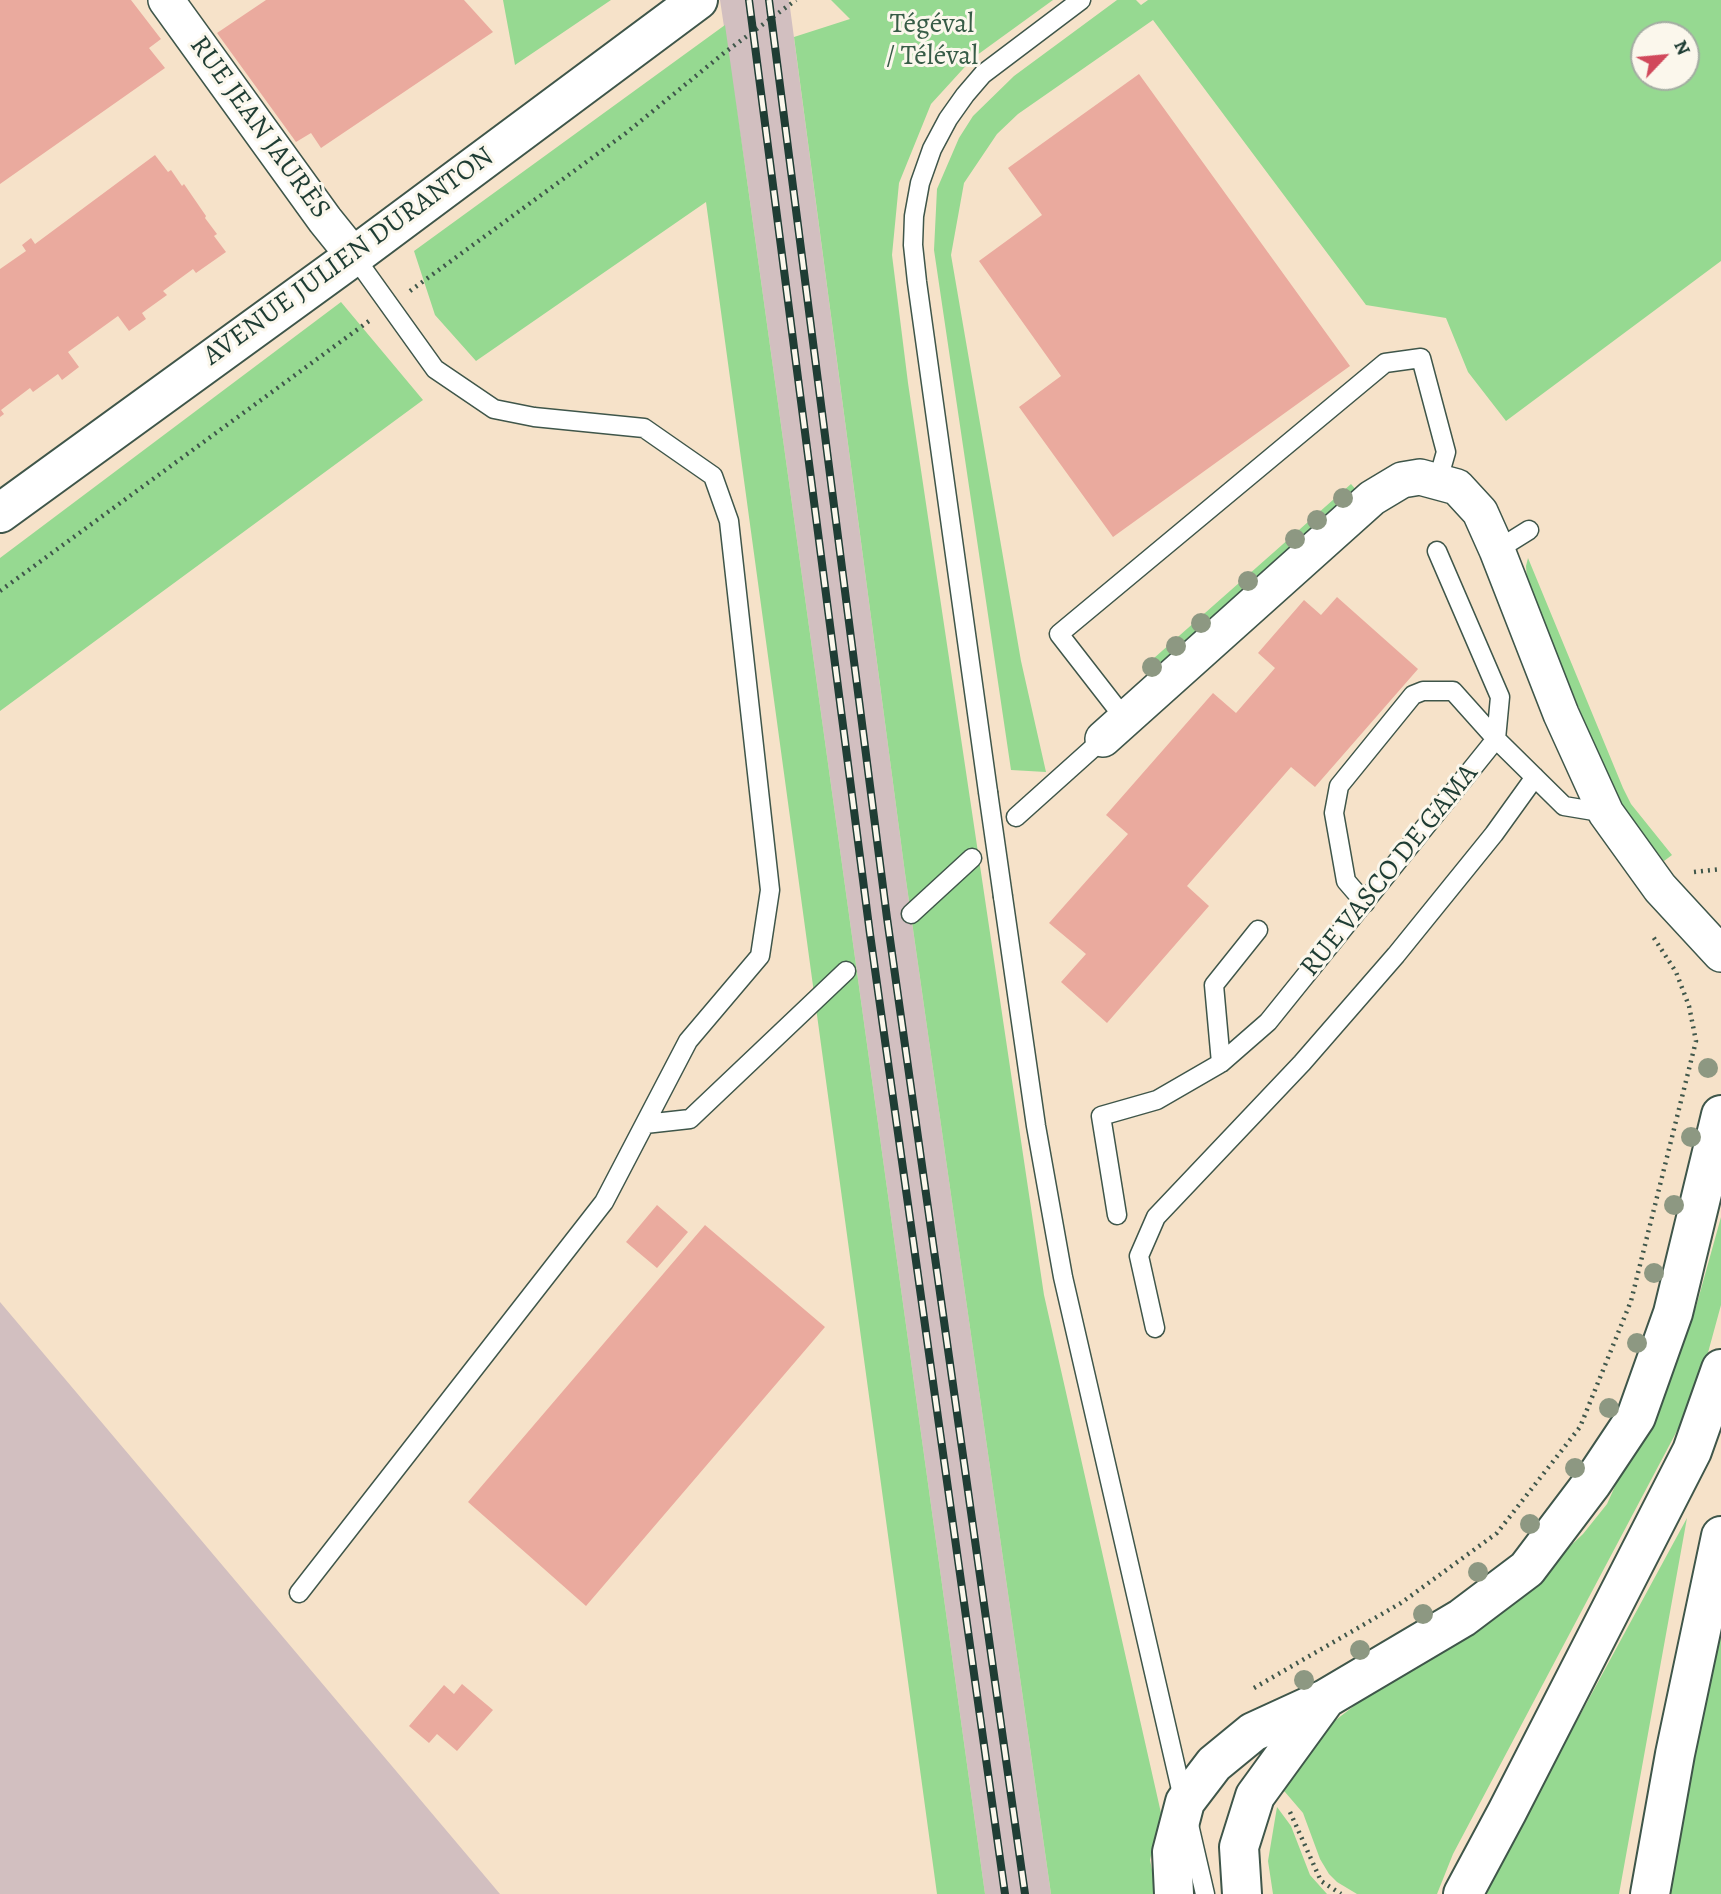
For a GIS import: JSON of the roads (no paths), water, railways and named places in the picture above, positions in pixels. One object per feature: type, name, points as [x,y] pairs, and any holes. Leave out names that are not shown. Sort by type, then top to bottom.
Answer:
[{"type":"main road","name":"AVENUE JULIEN DURANTON","points":[[0,513],[354,256],[698,0]]},
{"type":"main road","points":[[1174,1894],[1172,1852],[1185,1802],[1214,1764],[1253,1732],[1325,1699],[1462,1618],[1527,1570],[1592,1483],[1636,1417],[1673,1313],[1721,1115]]},
{"type":"main road","points":[[1463,1894],[1692,1451],[1721,1369]]},
{"type":"main road","points":[[1650,1894],[1675,1754],[1721,1536]]},
{"type":"main road","points":[[1241,1894],[1239,1847],[1255,1796],[1325,1699]]},
{"type":"street","name":"RUE JEAN JAURÈS","points":[[166,0],[354,256]]},
{"type":"street","points":[[1114,729],[1372,498],[1402,480],[1420,477],[1457,487],[1480,512],[1561,714],[1605,813],[1660,888],[1721,954]]},
{"type":"lane","points":[[1081,0],[984,74],[964,95],[932,149],[920,183],[914,216],[913,245],[1036,1126],[1063,1277],[1205,1894]]},
{"type":"lane","points":[[299,1593],[604,1202],[688,1041],[760,957],[770,890],[729,522],[713,476],[644,428],[534,417],[494,409],[435,369],[354,256]]},
{"type":"lane","points":[[1016,817],[1114,729],[1059,634],[1385,363],[1421,358],[1446,452],[1437,480]]},
{"type":"lane","points":[[1497,550],[1529,530]]},
{"type":"lane","points":[[1437,551],[1500,697],[1496,739]]},
{"type":"lane","points":[[1364,903],[1346,881],[1334,813],[1339,786],[1413,695],[1423,691],[1453,691],[1496,739]]},
{"type":"lane","name":"RUE VASCO DE GAMA","points":[[1117,1215],[1101,1116],[1157,1100],[1222,1063],[1268,1023],[1496,739],[1564,806],[1605,813]]},
{"type":"lane","points":[[1155,1328],[1139,1256],[1156,1217],[1302,1063],[1396,955],[1494,834],[1535,777]]},
{"type":"lane","points":[[911,914],[972,858]]},
{"type":"lane","points":[[1222,1063],[1214,985],[1258,930]]},
{"type":"lane","points":[[645,1124],[690,1119],[846,971]]},
{"type":"railway","points":[[749,0],[870,934],[1005,1894]]},
{"type":"railway","points":[[769,0],[887,918],[1025,1894]]},
{"type":"park label","name":"Tégéval / Téléval","points":[[932,41]]}]
